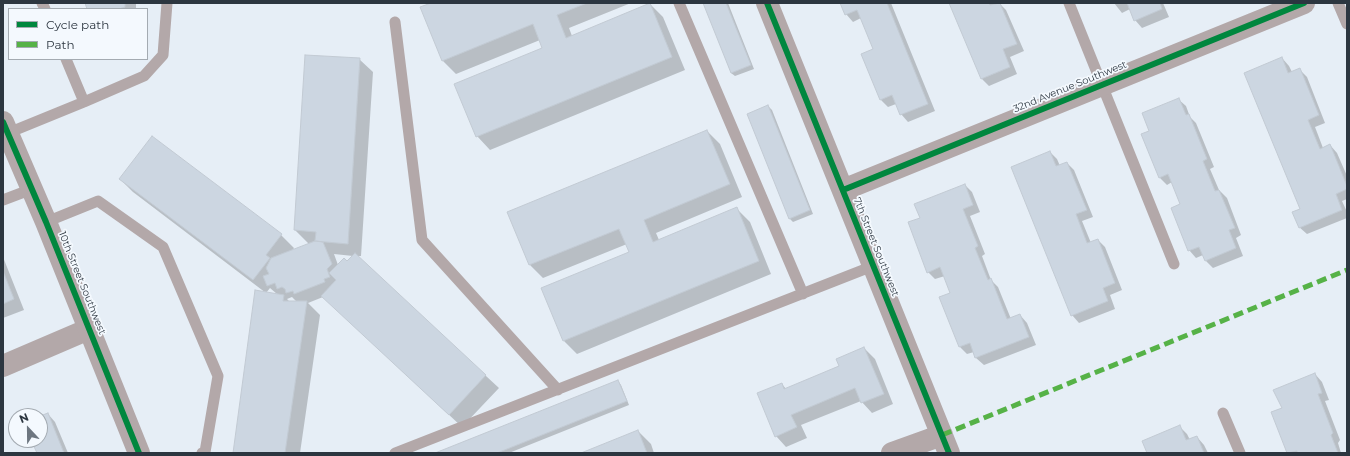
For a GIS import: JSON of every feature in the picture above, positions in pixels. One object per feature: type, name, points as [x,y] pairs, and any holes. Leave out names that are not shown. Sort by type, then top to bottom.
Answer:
[{"type":"street","name":"7th Street Southwest","points":[[767,3],[945,444]]},
{"type":"street","name":"32nd Avenue Southwest","points":[[843,190],[1304,3]]},
{"type":"street","name":"10th Street Southwest","points":[[7,139],[32,189],[46,222],[139,453]]},
{"type":"street","points":[[3,366],[89,329]]},
{"type":"street","points":[[892,453],[945,444]]},
{"type":"lane","points":[[7,139],[84,102],[144,76],[163,55],[167,3]]},
{"type":"lane","points":[[679,3],[803,294]]},
{"type":"lane","points":[[1069,3],[1174,264]]},
{"type":"lane","points":[[1338,3],[1347,24]]},
{"type":"lane","points":[[395,22],[422,240],[558,390]]},
{"type":"lane","points":[[66,60],[84,102]]},
{"type":"lane","points":[[3,200],[32,189]]},
{"type":"lane","points":[[46,222],[98,201],[163,248],[218,376],[204,452],[202,453]]},
{"type":"lane","points":[[395,453],[873,266]]},
{"type":"lane","points":[[1223,413],[1240,453]]},
{"type":"building","points":[[85,3],[125,3],[125,7],[122,8],[87,8]]},
{"type":"building","points":[[431,3],[587,3],[557,15],[566,38],[650,3],[672,57],[476,137],[454,84],[542,48],[533,24],[442,61],[420,7]]},
{"type":"building","points":[[703,3],[726,3],[751,65],[731,73]]},
{"type":"building","points":[[840,3],[887,3],[928,104],[900,115],[892,95],[880,100],[861,54],[873,49],[857,10],[845,15]]},
{"type":"building","points":[[949,3],[989,3],[990,5],[1000,3],[1017,44],[1003,49],[1010,67],[981,79]]},
{"type":"building","points":[[1127,3],[1160,3],[1162,9],[1134,21]]},
{"type":"building","points":[[305,55],[360,58],[348,244],[315,241],[316,232],[294,230]]},
{"type":"building","points":[[1282,57],[1288,73],[1300,68],[1319,115],[1308,120],[1320,149],[1330,144],[1347,186],[1347,189],[1336,194],[1342,210],[1299,228],[1292,212],[1300,209],[1244,73]]},
{"type":"building","points":[[1179,98],[1186,115],[1189,114],[1207,159],[1203,161],[1215,191],[1219,190],[1235,228],[1229,230],[1236,248],[1205,261],[1199,247],[1188,251],[1171,208],[1180,204],[1168,174],[1159,178],[1141,134],[1149,131],[1142,113]]},
{"type":"building","points":[[768,105],[810,210],[789,219],[747,114]]},
{"type":"building","points":[[707,130],[730,184],[644,220],[653,242],[737,207],[759,261],[563,341],[541,288],[629,252],[619,229],[529,265],[507,212]]},
{"type":"building","points":[[152,136],[282,234],[266,255],[270,258],[253,280],[119,179]]},
{"type":"building","points":[[1050,151],[1056,166],[1067,162],[1087,210],[1076,214],[1087,243],[1098,239],[1115,283],[1103,288],[1108,301],[1071,316],[1011,167]]},
{"type":"building","points":[[965,184],[973,205],[963,209],[978,246],[975,248],[988,280],[991,278],[1007,319],[1020,314],[1029,337],[975,358],[970,343],[959,347],[939,297],[950,293],[940,267],[927,273],[908,222],[920,218],[914,204]]},
{"type":"building","points":[[315,241],[323,242],[332,264],[327,269],[330,277],[324,279],[325,282],[294,294],[293,291],[286,293],[285,289],[282,287],[277,289],[275,283],[267,286],[263,276],[269,274],[266,268],[271,258]]},
{"type":"building","points":[[355,253],[486,375],[449,415],[321,296],[336,280],[329,273],[344,258],[347,261]]},
{"type":"building","points":[[3,271],[14,299],[3,304]]},
{"type":"building","points":[[255,290],[284,295],[283,301],[307,301],[285,453],[233,453]]},
{"type":"building","points":[[864,347],[884,394],[861,403],[855,388],[791,415],[797,427],[775,437],[757,393],[782,383],[784,389],[839,366],[836,359]]},
{"type":"building","points":[[1315,373],[1322,393],[1318,394],[1333,433],[1331,435],[1338,453],[1297,453],[1297,451],[1287,453],[1271,412],[1282,408],[1273,390]]},
{"type":"building","points":[[618,380],[627,401],[497,453],[435,453]]},
{"type":"building","points":[[48,413],[64,453],[37,453],[35,448],[48,448]]},
{"type":"building","points":[[1180,425],[1186,440],[1197,436],[1204,453],[1147,453],[1142,441]]},
{"type":"building","points":[[638,430],[647,453],[581,453]]},
{"type":"marked path","points":[[942,435],[1347,270]]},
{"type":"cycle path","points":[[767,3],[949,453]]},
{"type":"cycle path","points":[[843,190],[1304,3]]},
{"type":"cycle path","points":[[3,122],[46,222],[139,453]]}]
